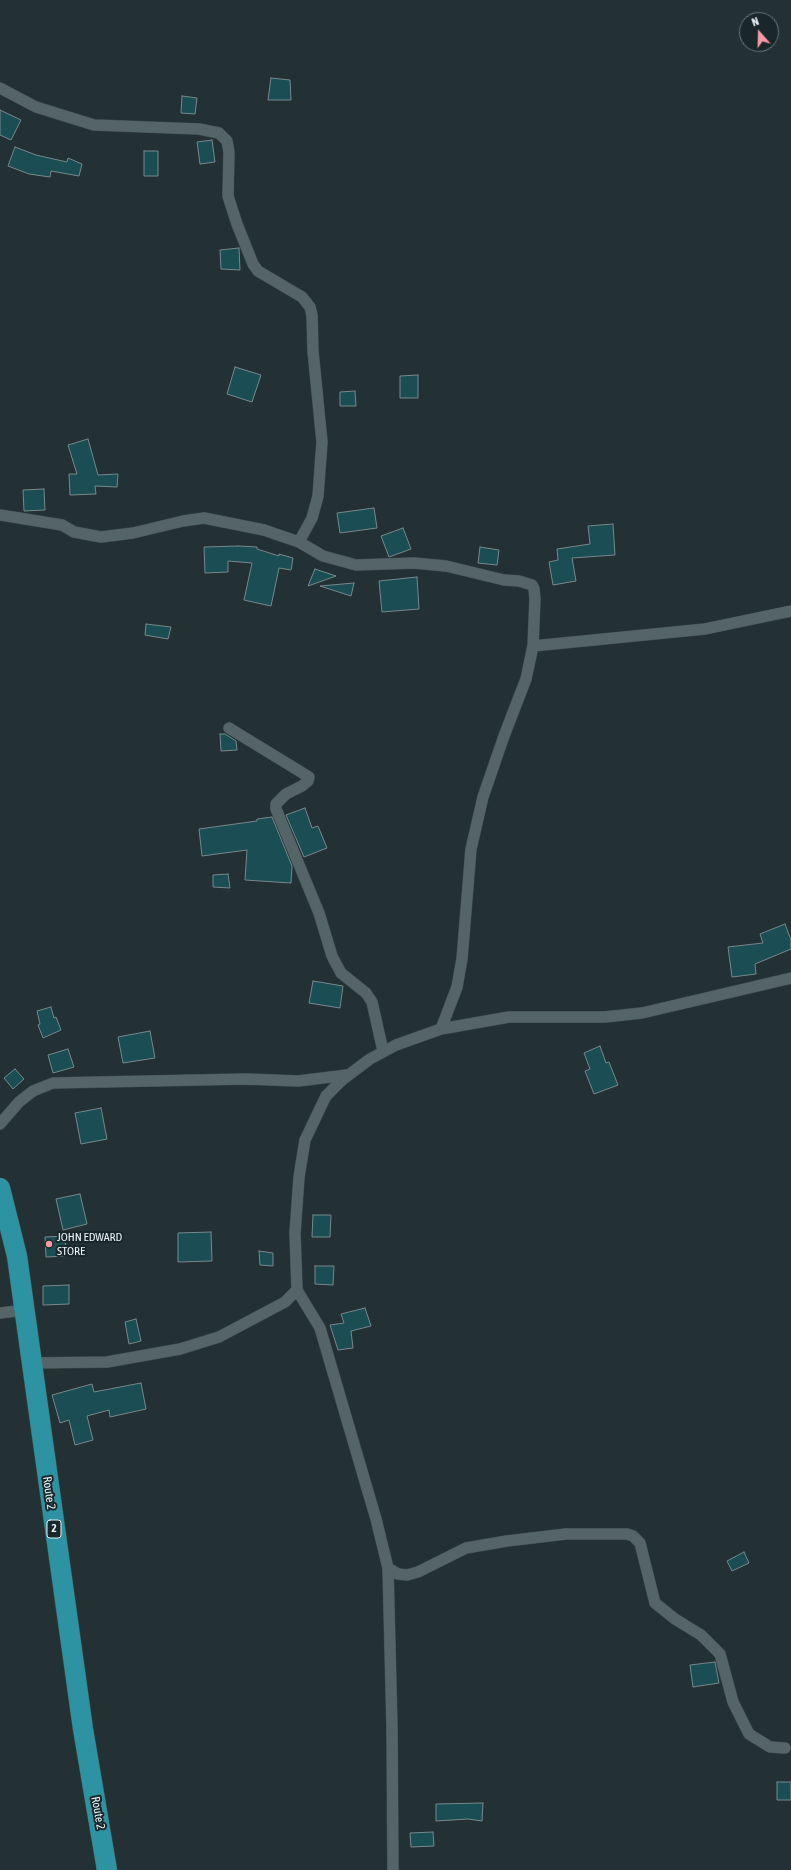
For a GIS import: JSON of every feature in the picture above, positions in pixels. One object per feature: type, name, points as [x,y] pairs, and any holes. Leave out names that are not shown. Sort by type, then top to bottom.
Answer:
[{"type":"highway","name":"Route 2","points":[[0,1188],[17,1256],[83,1729],[107,1870]]},
{"type":"street","points":[[0,88],[36,107],[94,125],[199,129],[219,134],[227,141],[229,152],[228,196],[237,224],[253,264],[258,271],[302,297],[310,307],[312,315],[313,351],[322,442],[318,496],[312,518],[299,542]]},
{"type":"street","points":[[0,515],[62,525],[74,532],[101,538],[204,518],[264,530],[299,542],[323,556],[356,565],[414,563],[446,566],[504,580],[528,583],[534,589],[533,646],[526,679],[483,797],[471,849],[462,959],[457,987],[441,1029]]},
{"type":"street","points":[[533,646],[705,629],[791,611]]},
{"type":"street","points":[[229,728],[309,777],[308,781],[302,786],[286,794],[278,801],[276,804],[276,809],[319,913],[332,956],[341,973],[366,993],[372,1002],[383,1051]]},
{"type":"street","points":[[393,1870],[392,1727],[388,1568],[376,1519],[320,1328],[297,1290],[295,1233],[302,1153],[313,1123],[326,1096],[348,1075],[396,1044],[441,1029],[509,1017],[598,1018],[642,1013],[791,978]]},
{"type":"street","points":[[0,1124],[19,1102],[33,1091],[54,1083],[238,1079],[298,1081],[348,1075]]},
{"type":"street","points":[[31,1363],[107,1362],[180,1349],[219,1337],[235,1330],[285,1302],[297,1290]]},
{"type":"street","points":[[0,1313],[25,1310]]},
{"type":"street","points":[[388,1568],[398,1574],[407,1575],[418,1572],[466,1548],[507,1541],[566,1534],[627,1534],[633,1536],[640,1543],[656,1602],[675,1619],[701,1635],[720,1654],[733,1702],[749,1734],[770,1747],[785,1748]]},
{"type":"building","points":[[271,78],[290,80],[291,100],[268,100]]},
{"type":"building","points":[[182,96],[197,98],[195,114],[181,113]]},
{"type":"building","points":[[0,110],[21,120],[11,140],[0,135]]},
{"type":"building","points":[[212,140],[215,162],[200,164],[197,142]]},
{"type":"building","points":[[15,147],[36,155],[67,162],[68,158],[82,164],[79,176],[51,171],[50,177],[29,174],[8,166]]},
{"type":"building","points":[[144,151],[158,151],[158,176],[144,176]]},
{"type":"building","points":[[239,248],[240,270],[221,269],[220,250]]},
{"type":"building","points":[[235,367],[261,375],[252,402],[227,394]]},
{"type":"building","points":[[418,375],[418,398],[400,398],[400,376]]},
{"type":"building","points":[[355,391],[356,406],[340,406],[340,392]]},
{"type":"building","points":[[88,439],[98,475],[118,474],[117,487],[95,486],[96,494],[70,495],[69,474],[77,474],[68,445]]},
{"type":"building","points":[[44,489],[45,510],[24,511],[23,490]]},
{"type":"building","points":[[374,508],[377,528],[340,533],[337,513]]},
{"type":"building","points":[[613,524],[615,555],[572,558],[576,581],[553,585],[549,562],[558,560],[557,549],[590,544],[588,526]]},
{"type":"building","points":[[403,528],[411,549],[389,557],[381,536]]},
{"type":"building","points":[[204,547],[257,547],[257,549],[279,556],[279,554],[293,558],[291,570],[279,568],[271,606],[244,600],[252,563],[228,561],[228,572],[205,573]]},
{"type":"building","points":[[480,547],[499,550],[497,565],[478,563]]},
{"type":"building","points":[[315,569],[336,576],[308,586]]},
{"type":"building","points":[[417,577],[419,609],[382,612],[379,581]]},
{"type":"building","points":[[354,583],[351,596],[320,586]]},
{"type":"building","points":[[146,624],[171,627],[168,639],[145,635]]},
{"type":"building","points":[[220,734],[225,734],[236,741],[237,750],[221,751]]},
{"type":"building","points":[[305,808],[312,828],[318,826],[327,848],[304,857],[286,815]]},
{"type":"building","points":[[272,817],[292,866],[291,883],[245,880],[247,850],[202,856],[199,829],[257,821],[257,819]]},
{"type":"building","points":[[228,874],[230,888],[213,887],[213,875]]},
{"type":"building","points":[[785,924],[791,940],[791,949],[755,964],[756,974],[732,977],[728,947],[763,943],[760,934]]},
{"type":"building","points":[[313,981],[343,986],[340,1008],[309,1003]]},
{"type":"building","points":[[51,1007],[54,1018],[56,1017],[61,1030],[43,1038],[38,1025],[40,1024],[37,1011]]},
{"type":"building","points":[[150,1031],[155,1058],[123,1063],[118,1037]]},
{"type":"building","points":[[600,1046],[606,1063],[609,1062],[618,1085],[594,1094],[585,1071],[590,1069],[584,1053]]},
{"type":"building","points":[[68,1049],[74,1067],[53,1073],[48,1055]]},
{"type":"building","points":[[15,1069],[24,1079],[13,1089],[4,1078]]},
{"type":"building","points":[[101,1108],[107,1139],[81,1144],[75,1113]]},
{"type":"building","points":[[80,1194],[87,1224],[63,1230],[56,1199]]},
{"type":"building","points":[[313,1215],[331,1215],[330,1237],[312,1237]]},
{"type":"building","points":[[211,1232],[212,1261],[178,1262],[178,1233]]},
{"type":"building","points":[[65,1236],[66,1256],[46,1257],[45,1237]]},
{"type":"building","points":[[259,1251],[273,1253],[273,1266],[260,1265]]},
{"type":"building","points":[[315,1266],[334,1266],[333,1285],[315,1284]]},
{"type":"building","points":[[69,1285],[69,1304],[43,1305],[43,1286]]},
{"type":"building","points":[[365,1308],[371,1326],[351,1331],[353,1348],[338,1350],[330,1325],[344,1323],[341,1314]]},
{"type":"building","points":[[136,1319],[141,1341],[129,1344],[125,1322]]},
{"type":"building","points":[[141,1383],[146,1409],[110,1417],[109,1410],[87,1416],[93,1440],[75,1445],[69,1420],[60,1423],[52,1395],[92,1384],[94,1392]]},
{"type":"building","points":[[744,1552],[749,1563],[732,1571],[727,1561]]},
{"type":"building","points":[[715,1662],[719,1683],[693,1687],[690,1665]]},
{"type":"building","points":[[777,1782],[791,1782],[791,1800],[777,1800]]},
{"type":"building","points":[[483,1803],[482,1821],[468,1819],[436,1821],[436,1804]]},
{"type":"building","points":[[433,1832],[434,1846],[411,1847],[410,1833]]},
{"type":"place","name":"JOHN EDWARD STORE","points":[[49,1244]]}]
